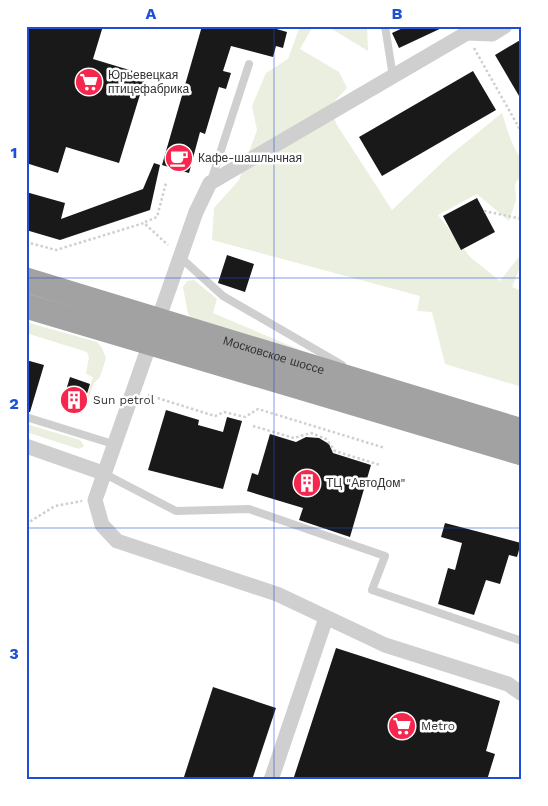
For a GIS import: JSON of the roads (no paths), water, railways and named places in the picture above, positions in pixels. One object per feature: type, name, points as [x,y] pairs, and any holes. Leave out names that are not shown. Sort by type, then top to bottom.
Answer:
[{"type":"highway","name":"Московское шоссе","points":[[26,280],[522,431]]},
{"type":"highway","name":"Московское шоссе","points":[[26,306],[522,453]]},
{"type":"street","points":[[505,26],[492,34],[468,33],[210,183],[196,212],[113,444],[95,500],[102,525],[118,541],[277,594],[386,645],[508,684],[522,694]]},
{"type":"street","points":[[26,446],[103,473]]},
{"type":"street","points":[[271,780],[326,618]]},
{"type":"lane","points":[[385,26],[393,76]]},
{"type":"lane","points":[[210,183],[249,64]]},
{"type":"lane","points":[[180,257],[222,296],[356,373],[395,392]]},
{"type":"lane","points":[[26,417],[113,444]]},
{"type":"lane","points":[[103,473],[176,511],[250,509],[385,556],[372,590],[522,642]]},
{"type":"place","name":"Юрьевецкая птицефабрика","points":[[89,82]]},
{"type":"place","name":"Кафе-шашлычная","points":[[179,158]]},
{"type":"place","name":"Sun petrol","points":[[74,400]]},
{"type":"place","name":"ТЦ \"АвтоДом\"","points":[[307,483]]},
{"type":"place","name":"Metro","points":[[402,726]]}]
